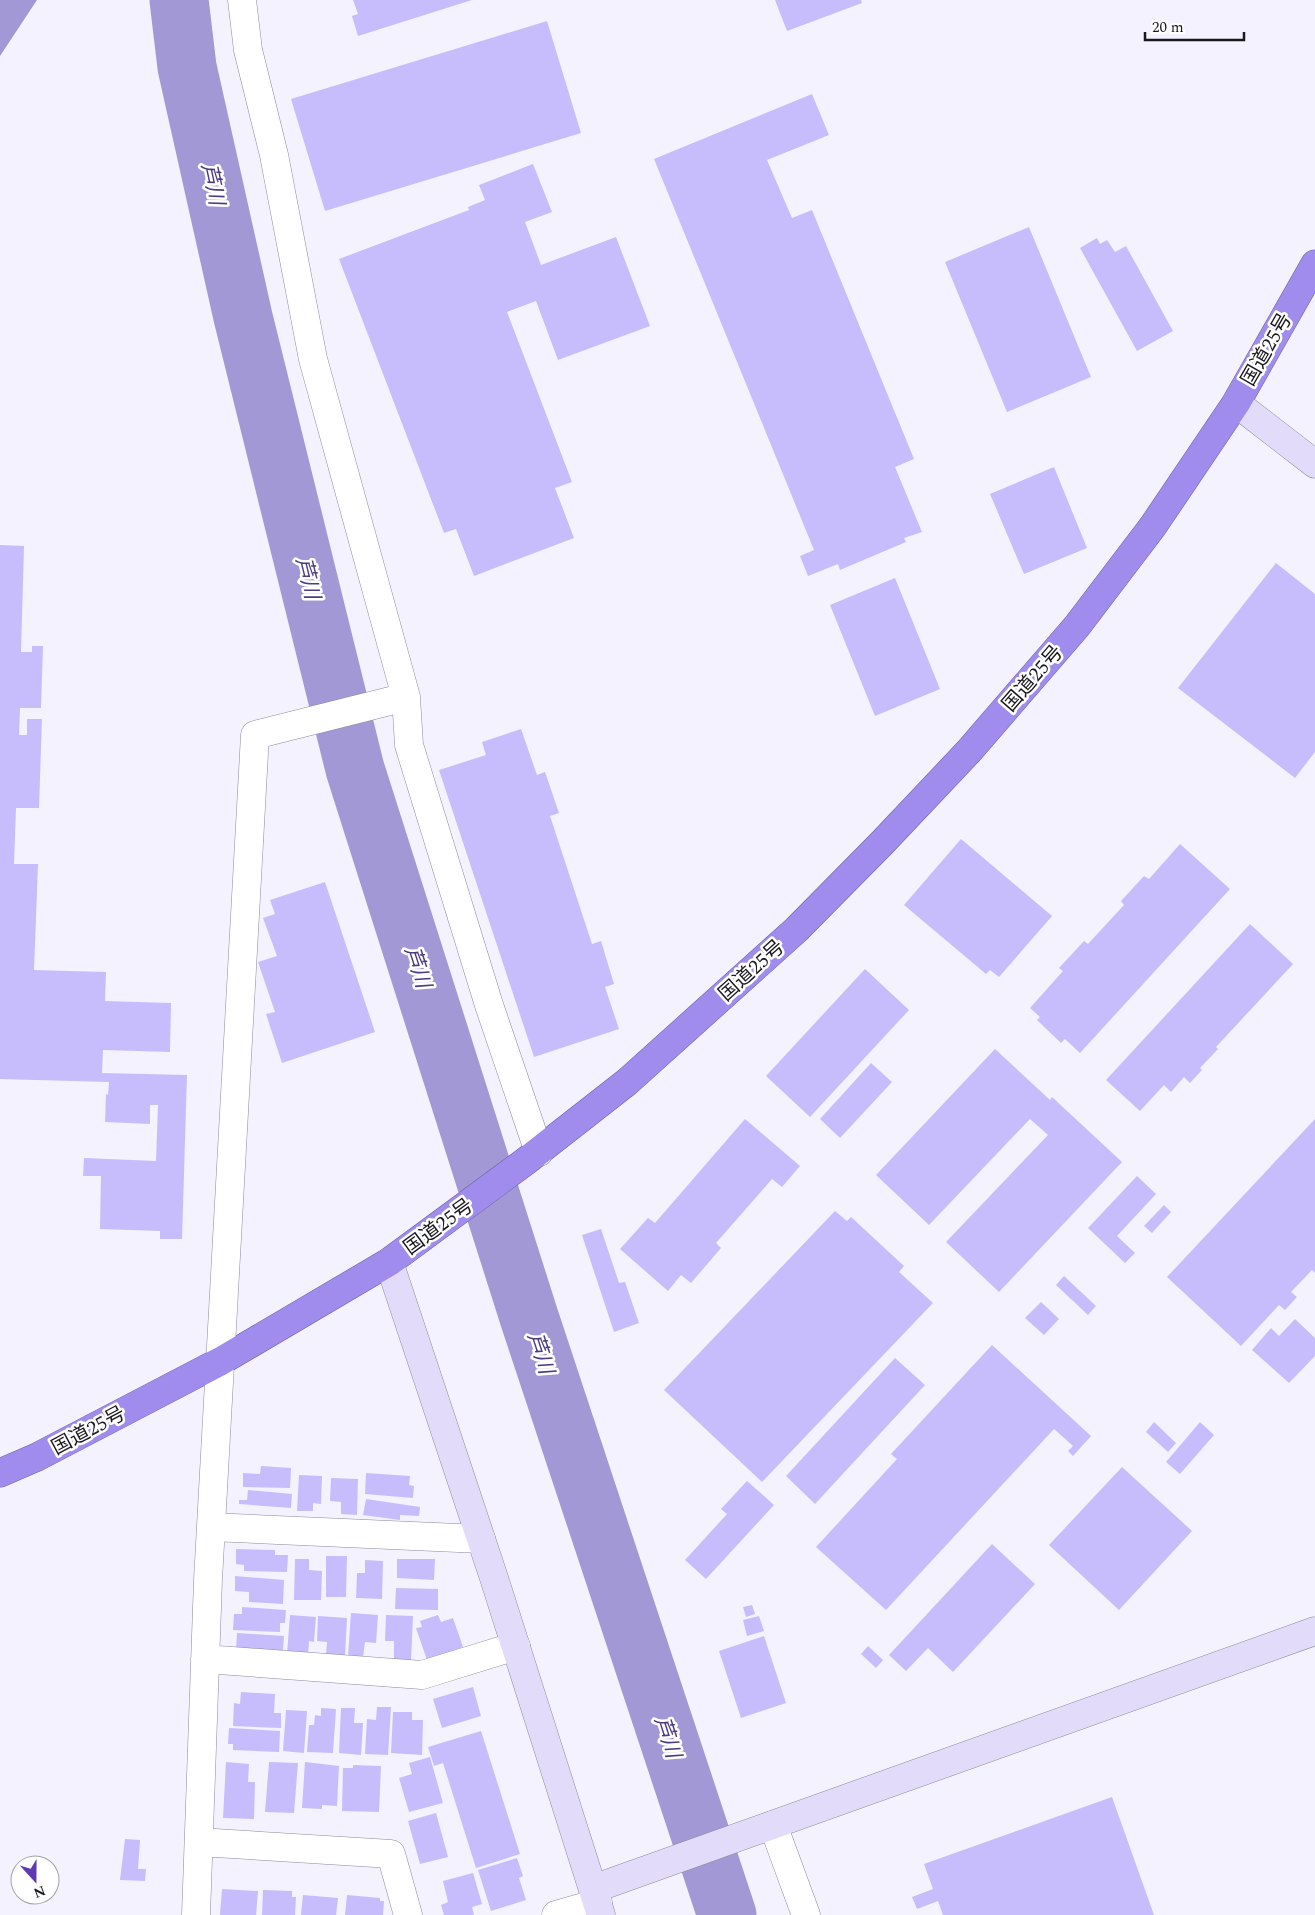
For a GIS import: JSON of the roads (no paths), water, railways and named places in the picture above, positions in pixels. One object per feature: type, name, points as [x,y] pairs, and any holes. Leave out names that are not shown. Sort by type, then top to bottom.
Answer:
[{"type":"highway","name":"国道25号","points":[[0,1473],[37,1457],[221,1361],[389,1262],[532,1156],[627,1082],[796,930],[963,758],[1077,626],[1153,526],[1236,403],[1315,264]]},
{"type":"street","points":[[242,0],[248,50],[274,156],[313,359],[409,745],[489,1005],[532,1156]]},
{"type":"street","points":[[1236,403],[1315,464]]},
{"type":"street","points":[[196,1915],[211,1527],[255,736],[398,698]]},
{"type":"street","points":[[389,1262],[516,1646],[597,1902]]},
{"type":"street","points":[[211,1527],[481,1539]]},
{"type":"street","points":[[556,1915],[597,1902],[664,1863],[1315,1631]]},
{"type":"street","points":[[206,1659],[422,1675],[516,1646]]},
{"type":"street","points":[[773,1824],[806,1915]]},
{"type":"street","points":[[199,1842],[391,1854],[408,1915]]},
{"type":"waterway","name":"芦川","points":[[179,0],[187,67],[243,317],[355,769],[529,1317],[727,1915]]}]
